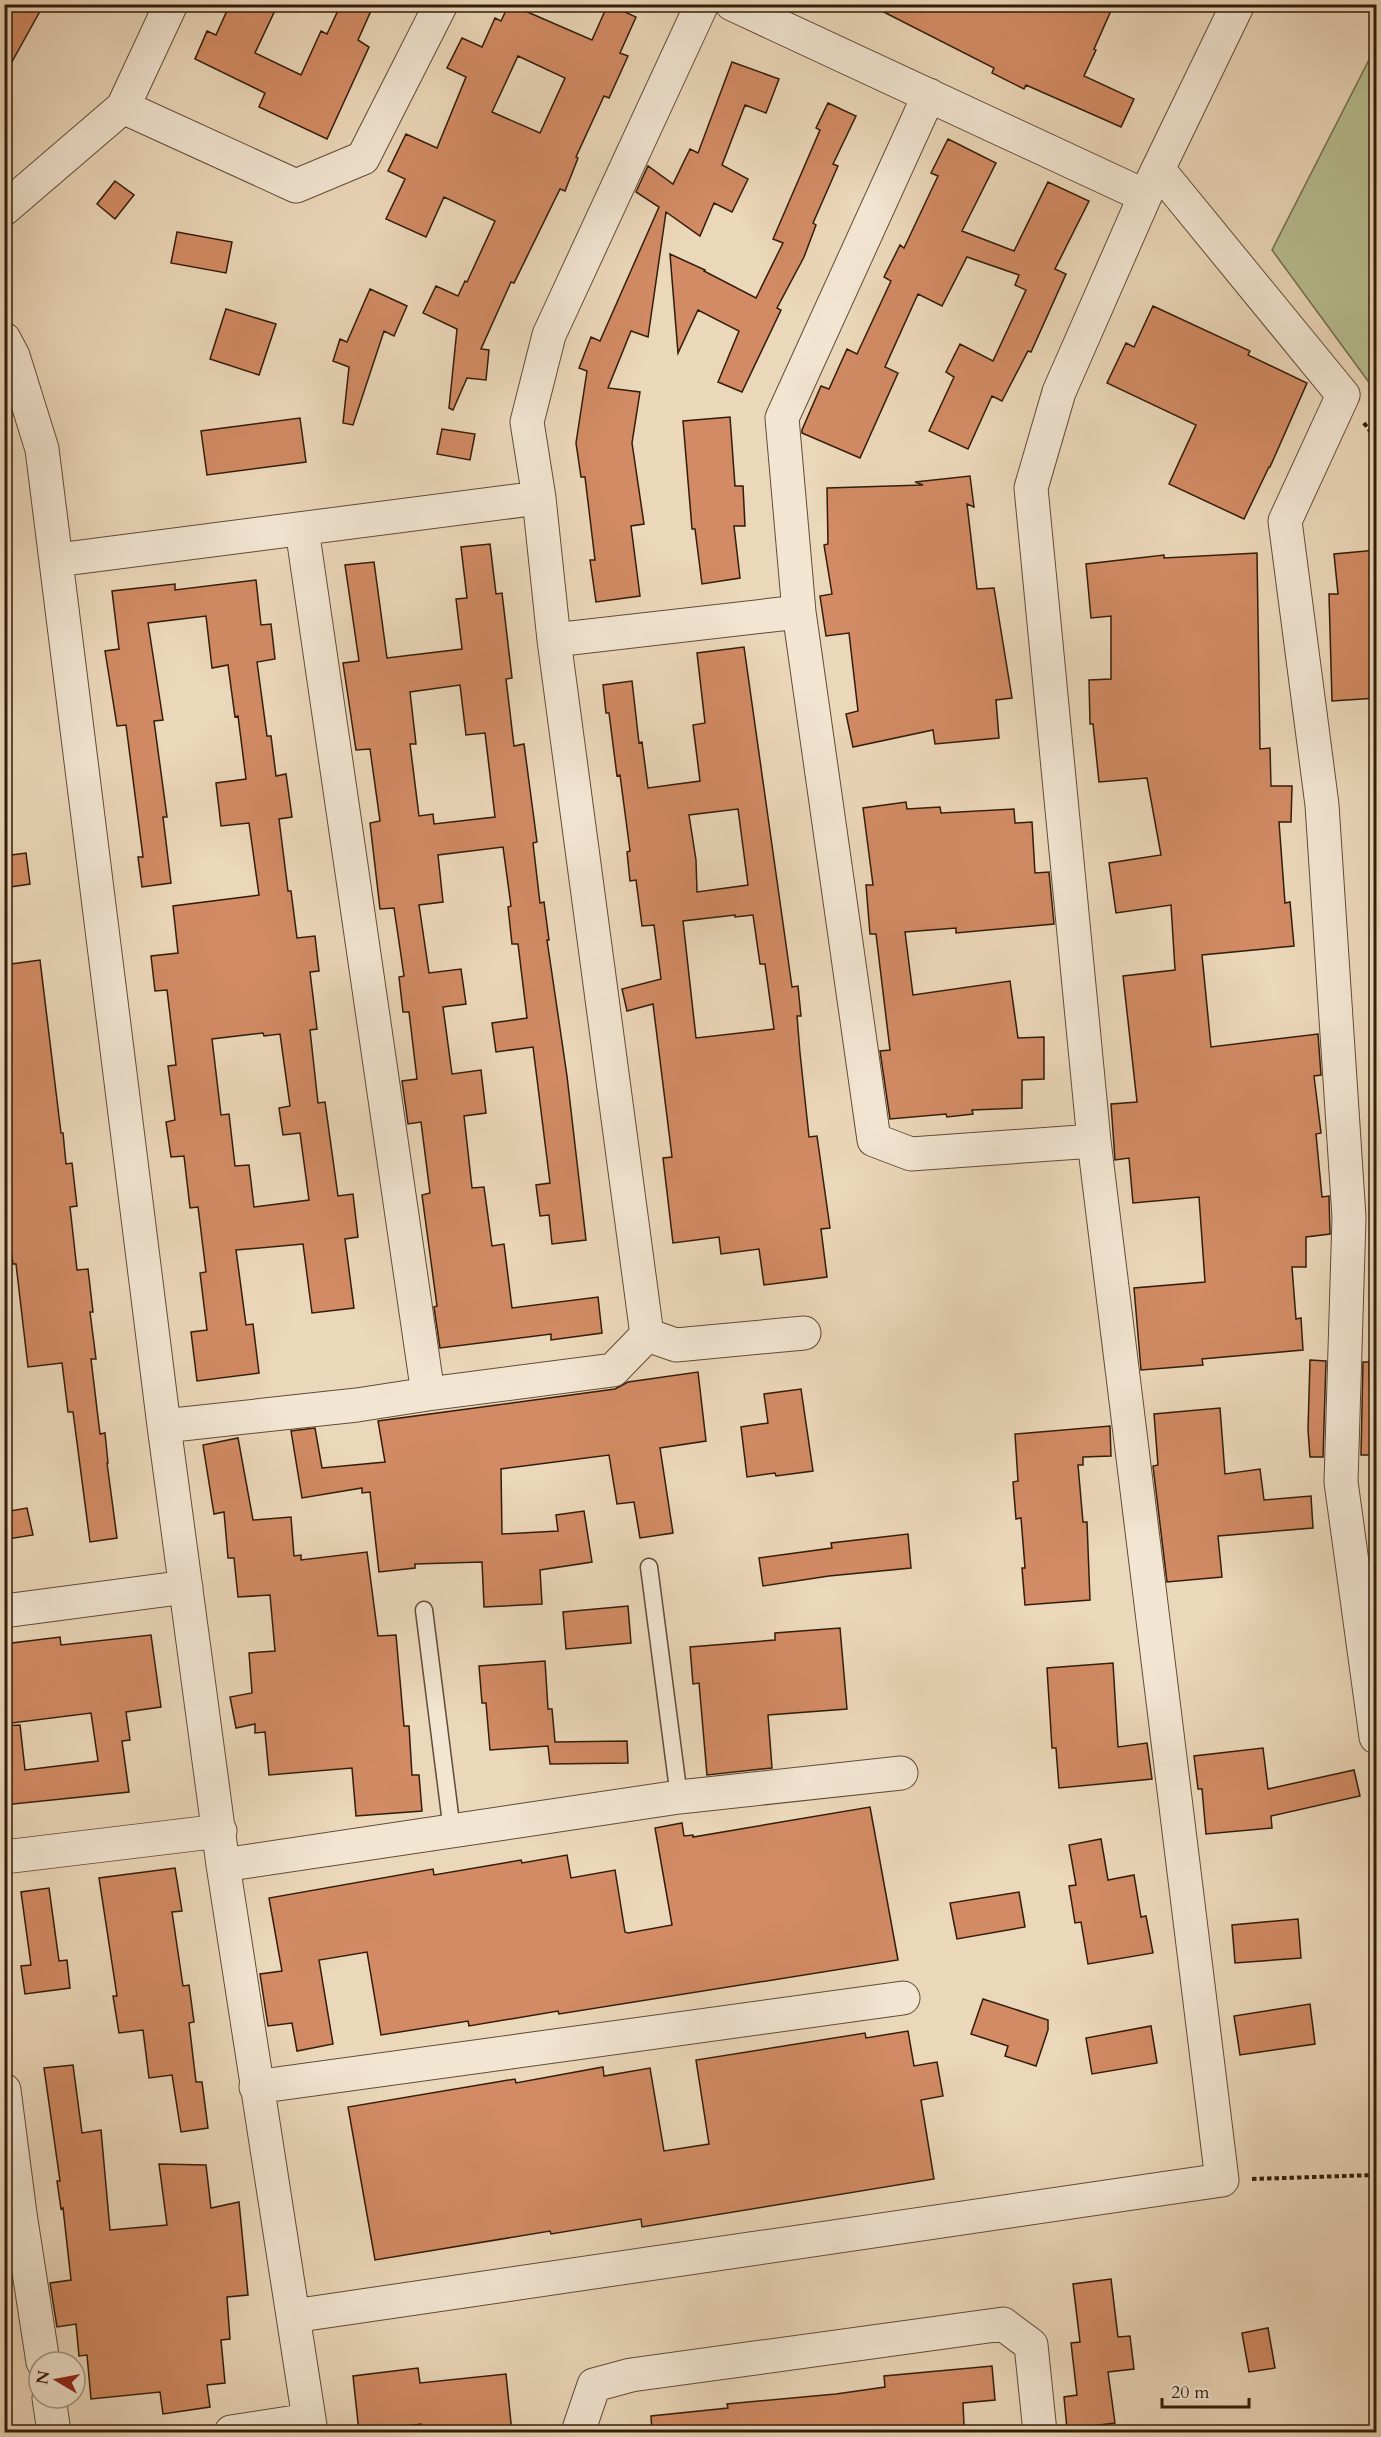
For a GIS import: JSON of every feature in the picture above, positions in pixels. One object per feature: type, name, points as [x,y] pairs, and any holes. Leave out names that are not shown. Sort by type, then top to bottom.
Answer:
[{"type":"street","points":[[4,209],[123,107],[171,4]]},
{"type":"street","points":[[123,107],[296,186],[363,158],[441,4]]},
{"type":"street","points":[[647,1335],[554,640],[539,498],[527,422],[549,335],[702,4]]},
{"type":"street","points":[[732,4],[929,95],[1151,183],[1343,395],[1285,521],[1322,805],[1349,1217],[1341,1482],[1377,1737]]},
{"type":"street","points":[[293,2316],[1221,2180],[1094,1141],[1031,488],[1059,392],[1151,183],[1238,4]]},
{"type":"street","points":[[929,95],[782,418],[799,612],[874,1140],[911,1154],[1094,1141]]},
{"type":"street","points":[[4,339],[13,356],[42,449],[164,1425],[223,1865],[310,2426],[231,2433]]},
{"type":"street","points":[[57,560],[539,498]]},
{"type":"street","points":[[302,529],[428,1394]]},
{"type":"street","points":[[554,640],[799,612]]},
{"type":"street","points":[[647,1335],[676,1345],[804,1333]]},
{"type":"street","points":[[164,1425],[357,1405],[613,1370],[647,1335]]},
{"type":"street","points":[[4,1611],[186,1587]]},
{"type":"street","points":[[223,1865],[679,1797],[901,1773]]},
{"type":"street","points":[[4,1857],[220,1831]]},
{"type":"street","points":[[256,2087],[903,1998]]},
{"type":"street","points":[[4,2090],[12,2215],[40,2350]]},
{"type":"street","points":[[578,2433],[594,2385],[631,2375],[1002,2324],[1031,2345],[1040,2433]]},
{"type":"street","points":[[51,2410],[54,2433]]},
{"type":"lane","points":[[649,1567],[679,1797]]},
{"type":"lane","points":[[424,1610],[452,1831]]},
{"type":"path","points":[[1221,2180],[1377,2175]]},
{"type":"green space","points":[[1376,46],[1376,392],[1272,250]]},
{"type":"building","points":[[4,4],[44,4],[4,76]]},
{"type":"building","points":[[230,4],[278,4],[255,53],[301,75],[321,31],[327,34],[341,4],[374,4],[358,40],[369,47],[327,139],[259,107],[265,93],[195,59],[207,31],[216,35]]},
{"type":"building","points":[[509,4],[592,40],[608,4],[636,17],[620,53],[628,56],[609,98],[604,96],[576,157],[578,158],[565,191],[560,189],[514,283],[511,282],[481,349],[489,350],[486,380],[467,378],[453,410],[449,408],[457,329],[423,313],[436,286],[458,296],[465,281],[467,282],[495,221],[444,197],[426,237],[386,219],[405,179],[388,171],[406,134],[437,148],[466,77],[447,68],[462,38],[482,47],[495,18],[501,21]],"holes":[[[518,56],[565,78],[540,133],[492,112]]]},
{"type":"building","points":[[868,4],[1114,4],[1084,76],[1134,99],[1121,127],[1026,85],[1024,89],[992,73],[994,68]]},
{"type":"building","points":[[732,62],[779,79],[766,113],[745,105],[722,165],[748,179],[732,212],[714,203],[700,236],[666,212],[648,337],[631,331],[608,388],[640,392],[632,443],[644,524],[631,526],[640,596],[596,602],[590,560],[595,560],[585,477],[581,477],[576,443],[587,371],[579,368],[591,337],[600,341],[659,207],[636,192],[648,166],[673,184],[690,149],[698,153]]},
{"type":"building","points":[[828,103],[856,116],[833,164],[838,166],[813,223],[816,225],[804,257],[777,308],[781,310],[742,392],[718,382],[739,331],[698,310],[678,353],[670,254],[756,298],[783,243],[773,239],[820,130],[816,128]]},
{"type":"building","points":[[948,139],[996,163],[962,231],[1014,251],[1048,182],[1089,201],[1055,269],[1066,274],[1031,352],[1028,351],[1002,401],[992,396],[968,449],[929,431],[954,377],[946,372],[960,344],[993,361],[1026,290],[1015,285],[1019,275],[967,257],[942,306],[918,294],[885,367],[898,373],[860,458],[802,433],[802,430],[821,386],[829,389],[847,349],[857,354],[891,281],[884,277],[900,245],[904,248],[938,176],[931,173]]},
{"type":"building","points":[[115,181],[134,195],[115,219],[97,204]]},
{"type":"building","points":[[177,232],[232,242],[226,273],[171,263]]},
{"type":"building","points":[[370,289],[407,306],[394,336],[384,331],[353,425],[343,423],[349,367],[333,361],[340,339],[347,342]]},
{"type":"building","points":[[1153,306],[1250,351],[1248,355],[1307,383],[1244,519],[1169,484],[1196,425],[1107,383],[1126,343],[1134,347]]},
{"type":"building","points":[[226,309],[276,324],[259,375],[210,359]]},
{"type":"building","points":[[730,417],[735,486],[743,486],[745,526],[734,526],[740,578],[702,584],[695,529],[692,529],[683,421]]},
{"type":"building","points":[[300,418],[306,462],[207,475],[201,431]]},
{"type":"building","points":[[442,429],[475,434],[470,460],[437,454]]},
{"type":"building","points":[[970,476],[974,507],[967,504],[977,589],[994,588],[1012,698],[996,700],[999,738],[935,744],[933,730],[853,747],[846,714],[858,711],[849,633],[826,636],[820,596],[832,594],[824,545],[828,544],[827,488],[923,485],[915,482]]},
{"type":"building","points":[[490,544],[496,594],[502,593],[512,678],[506,679],[514,746],[524,744],[537,842],[533,843],[540,903],[544,902],[586,1240],[552,1244],[549,1215],[540,1216],[536,1185],[550,1183],[533,1047],[496,1052],[492,1023],[527,1018],[518,944],[512,944],[508,907],[511,906],[503,847],[438,855],[443,902],[419,905],[429,973],[461,969],[466,1004],[443,1007],[452,1074],[481,1070],[486,1113],[464,1116],[472,1188],[484,1187],[492,1246],[504,1244],[512,1308],[598,1297],[602,1333],[551,1340],[551,1334],[440,1348],[434,1307],[437,1306],[422,1195],[430,1193],[421,1122],[408,1124],[402,1081],[417,1079],[409,1012],[403,1012],[399,977],[404,976],[394,908],[380,909],[370,823],[380,821],[370,749],[356,750],[343,663],[359,661],[345,565],[374,562],[387,658],[462,649],[456,599],[467,598],[461,547]],"holes":[[[460,685],[466,735],[485,733],[495,817],[434,824],[433,814],[419,816],[410,744],[416,744],[410,692]]]},
{"type":"building","points":[[1377,550],[1377,698],[1332,701],[1329,594],[1338,594],[1334,554]]},
{"type":"building","points":[[1257,553],[1260,749],[1270,748],[1271,786],[1292,786],[1291,822],[1279,822],[1285,903],[1290,902],[1294,946],[1202,955],[1211,1047],[1318,1034],[1321,1075],[1314,1076],[1321,1133],[1316,1134],[1322,1197],[1329,1196],[1330,1234],[1306,1237],[1306,1267],[1292,1267],[1296,1319],[1301,1318],[1303,1350],[1202,1359],[1203,1365],[1141,1370],[1134,1288],[1205,1282],[1199,1197],[1133,1203],[1129,1158],[1115,1160],[1111,1104],[1137,1102],[1123,976],[1175,970],[1171,905],[1116,913],[1109,863],[1161,855],[1147,778],[1099,782],[1093,724],[1090,724],[1089,680],[1111,679],[1111,616],[1091,618],[1086,564],[1164,555],[1164,558]]},
{"type":"building","points":[[256,580],[261,625],[271,624],[275,659],[257,662],[267,736],[271,736],[276,776],[286,774],[292,817],[279,819],[288,891],[291,891],[297,938],[315,936],[319,971],[310,972],[317,1029],[310,1030],[318,1103],[325,1102],[338,1196],[353,1194],[358,1237],[345,1239],[354,1308],[312,1313],[303,1244],[236,1250],[246,1325],[253,1324],[259,1373],[197,1381],[191,1332],[207,1330],[200,1273],[206,1272],[198,1207],[190,1208],[184,1156],[171,1157],[166,1122],[175,1120],[168,1066],[176,1065],[167,990],[155,991],[151,956],[178,953],[173,906],[259,895],[249,823],[221,826],[216,783],[246,779],[238,716],[235,717],[228,665],[212,668],[206,616],[148,623],[163,720],[154,721],[167,817],[163,817],[171,883],[142,887],[138,857],[143,857],[126,725],[117,726],[105,651],[119,649],[112,591],[175,584],[175,590]],"holes":[[[263,1033],[264,1036],[280,1034],[290,1106],[279,1108],[283,1135],[300,1133],[309,1200],[254,1207],[249,1165],[235,1166],[229,1114],[221,1115],[212,1039]]]},
{"type":"building","points":[[744,647],[792,987],[798,986],[801,1016],[797,1016],[809,1137],[817,1136],[830,1228],[821,1229],[827,1277],[764,1285],[759,1249],[721,1254],[719,1237],[673,1243],[663,1158],[672,1157],[653,1004],[627,1011],[622,989],[661,979],[654,925],[642,926],[636,880],[630,881],[627,852],[630,851],[620,775],[617,776],[603,685],[632,681],[639,743],[642,742],[648,788],[700,781],[693,725],[705,723],[697,653]],"holes":[[[738,809],[748,885],[697,892],[696,860],[689,815]],[[735,915],[735,917],[753,915],[760,964],[765,964],[774,1029],[696,1038],[683,921]]]},
{"type":"building","points":[[906,802],[907,809],[940,807],[941,813],[1014,809],[1015,823],[1032,822],[1035,873],[1049,872],[1054,924],[956,933],[956,928],[905,932],[913,995],[1010,981],[1018,1038],[1044,1037],[1044,1079],[1022,1080],[1022,1108],[972,1110],[973,1114],[947,1117],[946,1114],[890,1119],[880,1051],[890,1050],[876,934],[870,934],[866,885],[873,885],[863,808]]},
{"type":"building","points":[[26,853],[30,884],[4,888],[4,856]]},
{"type":"building","points":[[40,960],[61,1133],[63,1133],[66,1164],[72,1163],[77,1206],[70,1207],[77,1270],[88,1269],[93,1312],[90,1312],[96,1359],[91,1359],[100,1434],[105,1433],[117,1538],[90,1542],[73,1412],[68,1412],[62,1363],[28,1367],[16,1264],[13,1264],[4,1198],[4,965]]},
{"type":"building","points":[[1310,1360],[1326,1361],[1323,1457],[1310,1457],[1308,1430]]},
{"type":"building","points":[[1363,1362],[1369,1362],[1371,1455],[1361,1455]]},
{"type":"building","points":[[698,1372],[706,1441],[660,1448],[673,1533],[640,1538],[634,1502],[617,1504],[609,1455],[501,1469],[502,1534],[558,1531],[556,1515],[584,1511],[592,1562],[540,1570],[542,1604],[484,1607],[482,1562],[415,1564],[415,1568],[379,1572],[370,1492],[362,1493],[362,1488],[302,1498],[291,1431],[315,1428],[322,1468],[385,1462],[378,1421],[615,1389],[628,1382]]},
{"type":"building","points":[[801,1389],[813,1471],[747,1477],[741,1427],[768,1423],[764,1394]]},
{"type":"building","points":[[1220,1408],[1225,1474],[1260,1469],[1264,1500],[1311,1496],[1313,1528],[1218,1536],[1222,1577],[1167,1582],[1153,1466],[1158,1465],[1154,1414]]},
{"type":"building","points":[[1110,1426],[1111,1456],[1083,1457],[1083,1465],[1078,1465],[1083,1522],[1087,1522],[1090,1600],[1025,1605],[1021,1518],[1016,1519],[1013,1482],[1018,1481],[1015,1434]]},
{"type":"building","points":[[238,1438],[253,1520],[291,1517],[294,1556],[301,1555],[301,1560],[367,1552],[378,1636],[396,1635],[404,1726],[409,1726],[412,1775],[419,1775],[422,1811],[356,1816],[352,1768],[269,1775],[265,1732],[255,1733],[255,1724],[236,1728],[230,1697],[252,1693],[249,1653],[275,1651],[270,1595],[238,1597],[234,1558],[228,1558],[224,1512],[214,1514],[203,1445]]},
{"type":"building","points":[[27,1508],[33,1535],[8,1539],[4,1512]]},
{"type":"building","points":[[908,1534],[911,1568],[829,1576],[763,1586],[759,1558],[832,1548],[831,1543]]},
{"type":"building","points":[[628,1606],[631,1643],[566,1649],[563,1612]]},
{"type":"building","points":[[840,1628],[847,1709],[768,1715],[772,1768],[707,1775],[699,1683],[693,1684],[690,1647],[775,1640],[775,1633]]},
{"type":"building","points":[[151,1635],[161,1707],[126,1712],[130,1740],[122,1741],[129,1792],[4,1805],[4,1726],[20,1725],[25,1770],[98,1761],[91,1713],[4,1724],[4,1644],[60,1637],[61,1645]]},
{"type":"building","points":[[545,1661],[548,1709],[552,1709],[555,1742],[627,1741],[628,1763],[550,1764],[548,1746],[490,1750],[486,1703],[482,1703],[479,1666]]},
{"type":"building","points":[[1113,1663],[1118,1747],[1147,1743],[1152,1779],[1059,1788],[1056,1748],[1052,1748],[1047,1668]]},
{"type":"building","points":[[1263,1748],[1268,1789],[1354,1770],[1360,1796],[1271,1816],[1272,1828],[1206,1834],[1202,1789],[1198,1789],[1194,1756]]},
{"type":"building","points":[[870,1807],[898,1960],[559,2014],[558,2011],[469,2026],[468,2021],[381,2035],[367,1952],[319,1960],[333,2044],[297,2051],[292,2023],[268,2026],[260,1974],[282,1971],[269,1898],[433,1869],[434,1875],[521,1860],[522,1863],[567,1855],[571,1878],[615,1870],[625,1932],[628,1933],[672,1925],[655,1828],[682,1823],[684,1836],[693,1835],[693,1837]]},
{"type":"building","points":[[1101,1839],[1108,1880],[1134,1875],[1141,1917],[1146,1916],[1153,1953],[1088,1964],[1081,1922],[1075,1923],[1069,1886],[1076,1885],[1069,1845]]},
{"type":"building","points":[[175,1868],[182,1911],[172,1912],[183,1986],[189,1985],[194,2022],[189,2023],[196,2082],[202,2082],[208,2128],[181,2132],[172,2075],[149,2078],[143,2030],[119,2033],[113,1996],[117,1996],[99,1878]]},
{"type":"building","points":[[49,1888],[59,1961],[67,1960],[70,1988],[25,1994],[21,1966],[31,1965],[21,1892]]},
{"type":"building","points":[[1019,1892],[1025,1927],[957,1939],[950,1903]]},
{"type":"building","points":[[1298,1919],[1301,1958],[1235,1963],[1232,1925]]},
{"type":"building","points":[[983,1999],[1048,2020],[1048,2030],[1036,2066],[1005,2056],[1008,2046],[971,2034]]},
{"type":"building","points":[[1310,2004],[1315,2044],[1240,2055],[1234,2016]]},
{"type":"building","points":[[1151,2026],[1157,2063],[1092,2074],[1086,2038]]},
{"type":"building","points":[[908,2031],[914,2066],[937,2062],[943,2096],[921,2100],[934,2179],[642,2227],[641,2219],[551,2234],[550,2231],[375,2260],[348,2107],[515,2079],[516,2083],[603,2067],[604,2076],[650,2068],[664,2151],[709,2144],[696,2060],[865,2033],[866,2038]]},
{"type":"building","points":[[73,2065],[82,2133],[101,2130],[110,2230],[167,2225],[159,2164],[206,2165],[211,2208],[239,2202],[248,2295],[227,2297],[230,2339],[221,2340],[225,2383],[207,2385],[210,2407],[163,2414],[160,2392],[91,2399],[87,2350],[78,2350],[76,2324],[57,2327],[50,2283],[71,2280],[44,2068]]},
{"type":"building","points":[[1111,2279],[1118,2337],[1130,2336],[1134,2369],[1108,2372],[1115,2423],[1067,2429],[1064,2397],[1077,2395],[1071,2343],[1080,2342],[1073,2284]]},
{"type":"building","points":[[1268,2328],[1275,2368],[1249,2372],[1242,2333]]},
{"type":"building","points":[[992,2366],[995,2400],[963,2403],[964,2426],[917,2427],[918,2433],[889,2433],[889,2428],[851,2433],[840,2433],[840,2430],[816,2433],[652,2433],[651,2416],[728,2408],[727,2404],[885,2387],[884,2376]]},
{"type":"building","points":[[418,2368],[420,2383],[506,2374],[512,2433],[422,2433],[421,2424],[359,2432],[353,2376]]}]
